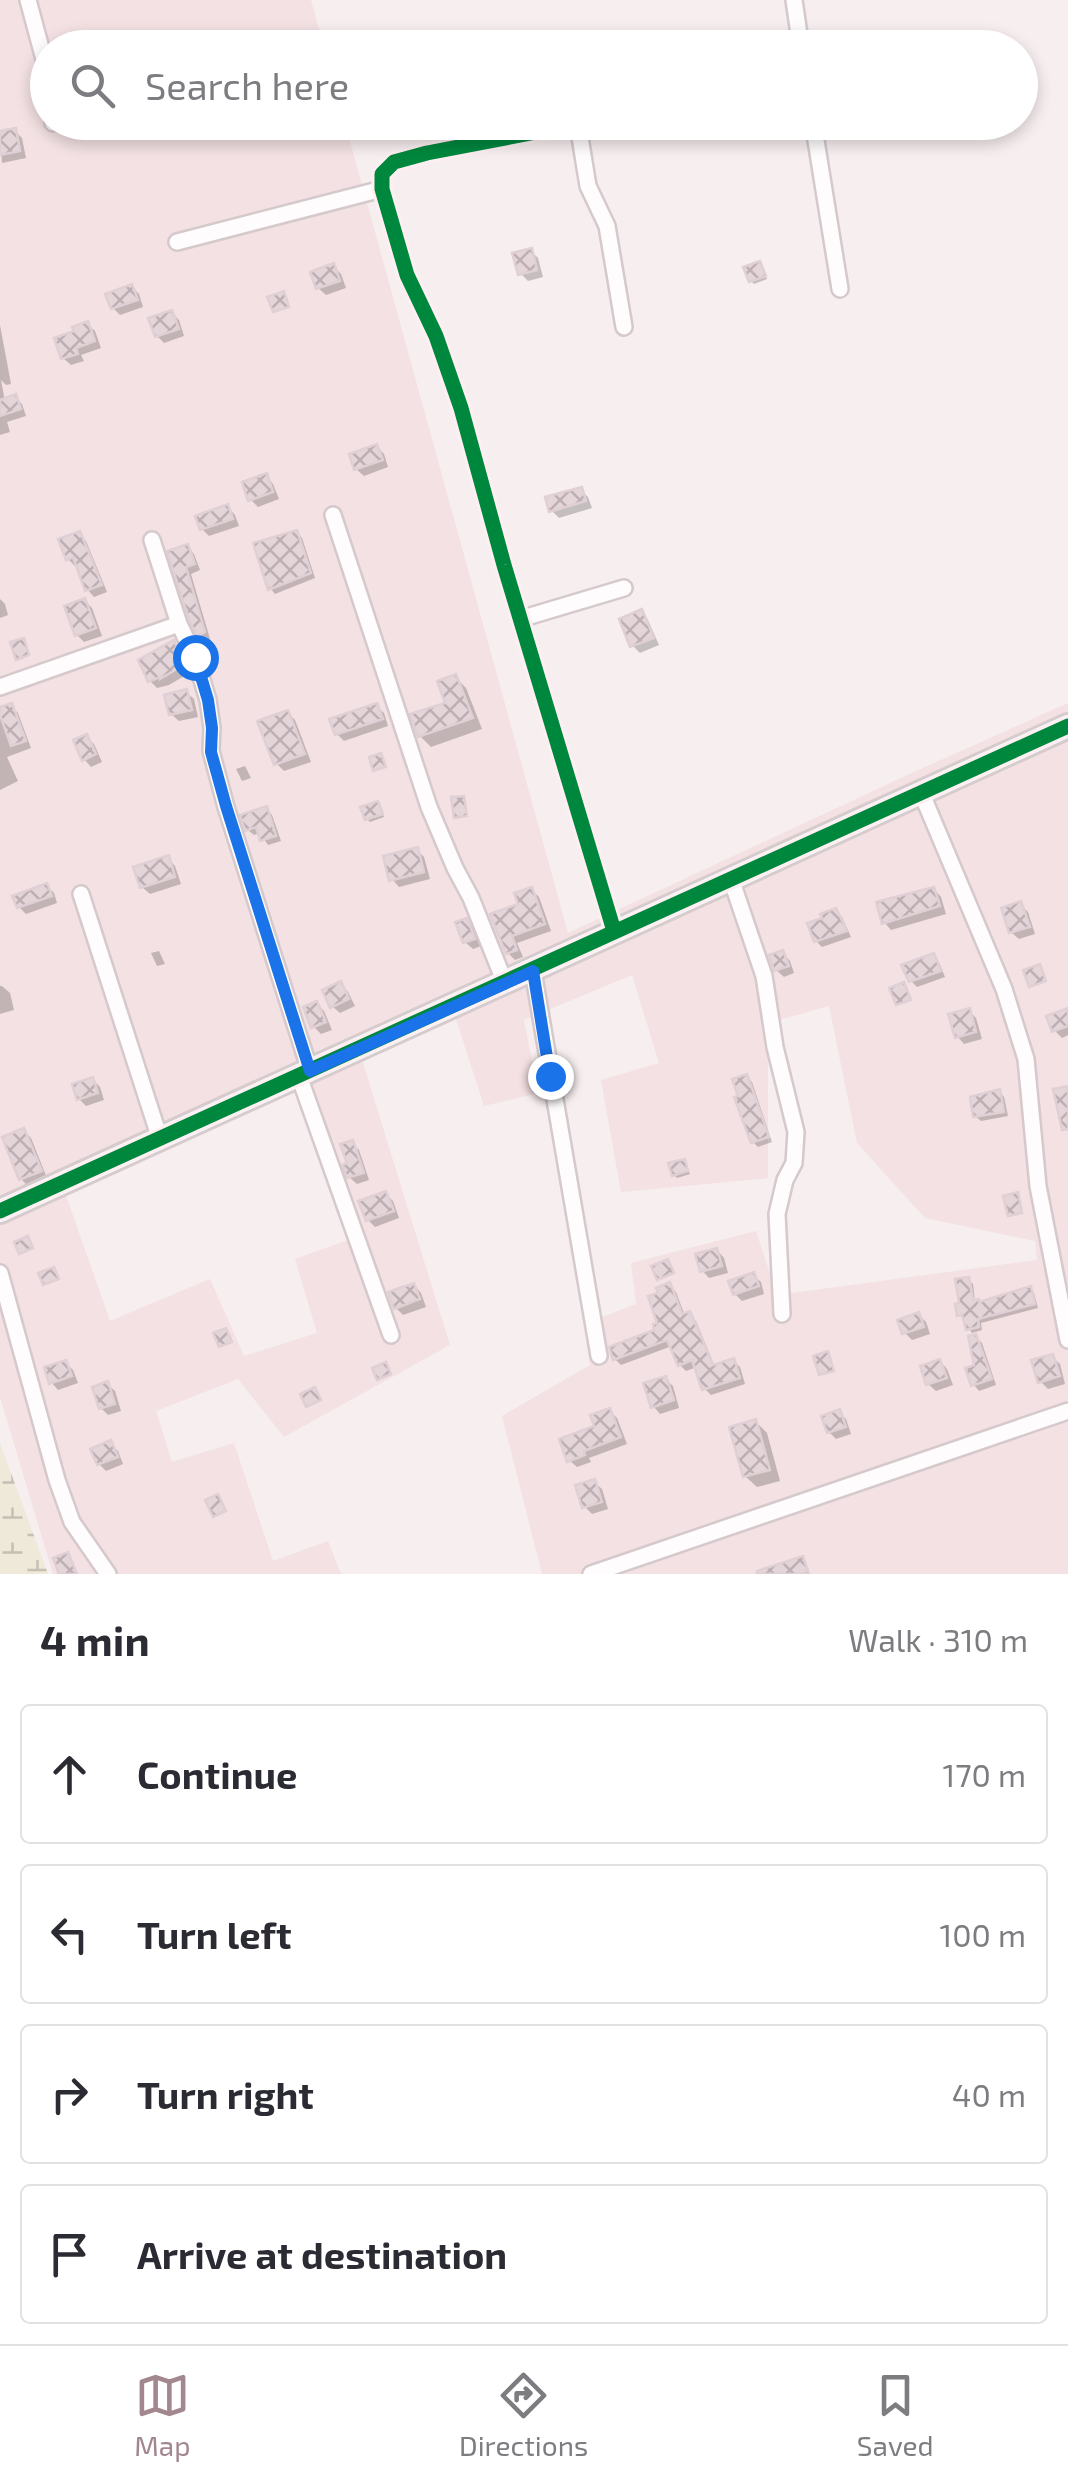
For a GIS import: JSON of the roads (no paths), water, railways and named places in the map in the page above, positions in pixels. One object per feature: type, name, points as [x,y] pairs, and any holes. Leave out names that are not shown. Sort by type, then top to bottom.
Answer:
[{"type":"street","points":[[28,0],[36,30]]},
{"type":"street","points":[[794,0],[798,30]]},
{"type":"street","points":[[496,140],[394,162],[382,174],[382,189],[407,275],[436,336],[461,408],[614,931]]},
{"type":"street","points":[[584,140],[588,186],[607,226],[624,327]]},
{"type":"street","points":[[816,140],[840,289]]},
{"type":"street","points":[[177,242],[382,189]]},
{"type":"street","points":[[332,515],[430,806],[505,983]]},
{"type":"street","points":[[152,540],[208,700],[211,752],[226,806],[305,1074],[391,1335]]},
{"type":"street","points":[[520,619],[624,588]]},
{"type":"street","points":[[0,687],[179,624]]},
{"type":"street","points":[[0,1211],[1068,726]]},
{"type":"street","points":[[921,792],[1004,989],[1026,1059],[1038,1186],[1068,1340]]},
{"type":"street","points":[[731,879],[764,976],[775,1047],[796,1132],[794,1163],[785,1180],[777,1214],[782,1314]]},
{"type":"street","points":[[81,894],[160,1139]]},
{"type":"street","points":[[533,971],[599,1356]]},
{"type":"street","points":[[0,1273],[72,1522],[108,1574]]},
{"type":"street","points":[[591,1574],[1068,1411]]}]
